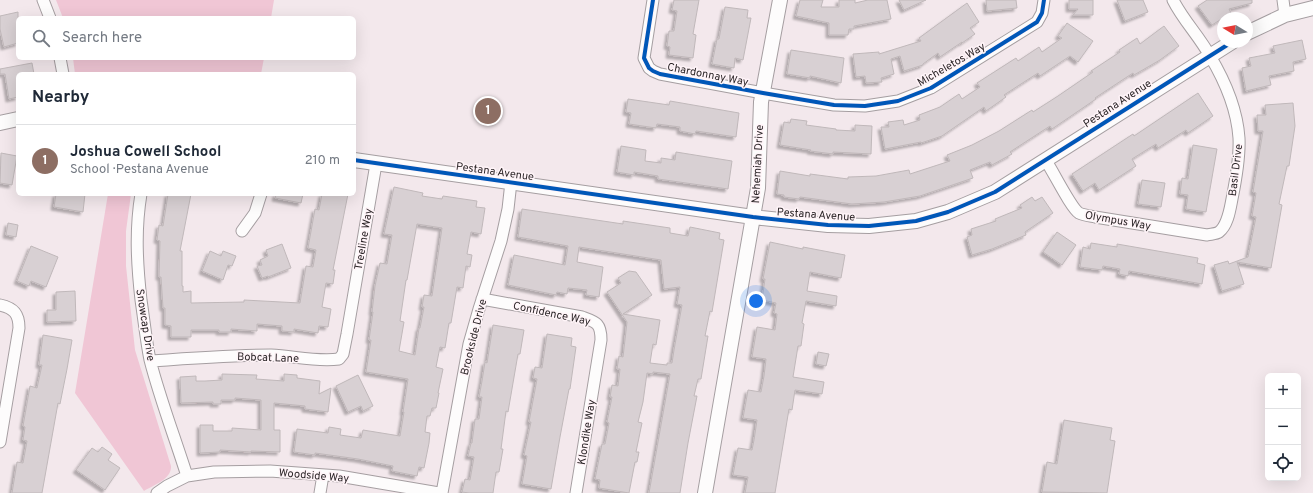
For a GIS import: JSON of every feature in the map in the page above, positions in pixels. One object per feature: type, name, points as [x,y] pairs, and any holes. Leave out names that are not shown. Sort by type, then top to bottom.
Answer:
[{"type":"street","points":[[43,0],[49,16]]},
{"type":"street","name":"Chardonnay Way","points":[[653,0],[644,58],[649,68],[660,74],[763,93]]},
{"type":"street","name":"Nehemiah Drive","points":[[705,493],[758,188],[760,117],[780,0]]},
{"type":"street","name":"Micheletos Way","points":[[763,93],[842,105],[865,106],[898,101],[931,88],[1037,22],[1042,13],[1044,0]]},
{"type":"street","name":"Basil Drive","points":[[1173,0],[1210,55],[1230,96],[1236,114],[1239,139],[1236,176],[1226,222],[1218,233]]},
{"type":"street","points":[[1283,0],[1285,15]]},
{"type":"street","points":[[1253,30],[1285,15],[1313,8]]},
{"type":"street","name":"Pestana Avenue","points":[[356,160],[753,218],[828,225],[869,226],[916,221],[948,212],[995,192],[1222,48]]},
{"type":"street","points":[[60,60],[64,72]]},
{"type":"street","points":[[0,123],[16,119]]},
{"type":"street","name":"Olympus Way","points":[[1046,160],[1072,205],[1079,213],[1095,217],[1207,235],[1218,233]]},
{"type":"street","name":"Treeline Way","points":[[350,314],[376,164]]},
{"type":"street","name":"Brookside Drive","points":[[440,493],[469,344],[501,240],[508,209],[511,182]]},
{"type":"street","name":"Snowcap Drive","points":[[141,196],[138,216],[138,277],[145,335],[151,361],[187,476]]},
{"type":"street","points":[[242,231],[255,213],[260,196]]},
{"type":"street","name":"Confidence Way","points":[[482,299],[582,317],[596,322],[599,326],[601,340],[596,370]]},
{"type":"street","points":[[0,305],[13,309],[19,321],[19,328],[0,442]]},
{"type":"street","name":"Bobcat Lane","points":[[151,361],[229,356],[273,356],[328,361],[338,360],[343,354],[350,314]]},
{"type":"street","name":"Klondike Way","points":[[576,493],[596,370]]},
{"type":"street","name":"Woodside Way","points":[[157,493],[187,476],[214,472],[270,471],[323,475],[440,493]]},
{"type":"street","points":[[320,493],[323,475]]},
{"type":"shaded area","points":[[56,0],[274,0],[271,16],[62,16]]},
{"type":"shaded area","points":[[73,60],[264,60],[261,72],[75,72]]},
{"type":"shaded area","points":[[108,196],[131,196],[126,231],[126,266],[135,350],[171,466],[169,475],[144,491],[75,393]]},
{"type":"building","points":[[674,0],[699,0],[693,34],[696,35],[693,58],[669,55],[670,47],[667,46],[669,31],[674,31],[677,11],[672,10]]},
{"type":"building","points":[[800,0],[823,0],[821,7],[839,7],[839,0],[855,0],[855,3],[868,0],[887,0],[891,19],[854,26],[854,29],[849,29],[848,35],[829,35],[829,23],[796,16]]},
{"type":"building","points":[[899,0],[926,0],[904,10]]},
{"type":"building","points":[[986,0],[1016,0],[1017,8],[987,11]]},
{"type":"building","points":[[1069,0],[1093,0],[1093,15],[1073,15],[1078,9],[1069,9]]},
{"type":"building","points":[[1117,0],[1143,0],[1148,12],[1125,21]]},
{"type":"building","points":[[1207,0],[1252,0],[1252,3],[1229,9],[1230,12],[1217,12],[1217,22],[1212,25],[1198,6]]},
{"type":"building","points":[[967,3],[979,22],[970,28],[975,34],[962,43],[940,57],[938,53],[923,65],[904,71],[900,56],[891,59],[894,74],[881,78],[882,82],[866,83],[865,76],[856,77],[853,54],[879,52],[879,54],[921,41],[919,38]]},
{"type":"building","points":[[725,7],[748,10],[747,18],[751,18],[743,60],[735,58],[734,68],[712,64],[717,39],[719,39]]},
{"type":"building","points":[[18,12],[18,16],[16,16],[16,44],[4,47],[0,29],[0,16]]},
{"type":"building","points":[[1067,23],[1093,41],[1078,62],[1070,56],[1040,76],[1038,73],[1004,95],[1006,97],[986,111],[984,107],[942,136],[921,143],[885,149],[881,127],[889,127],[888,122],[903,120],[904,125],[920,120],[919,115],[940,107],[959,94],[962,99],[980,87],[977,83],[1016,58],[1018,61],[1039,47],[1042,52],[1062,38],[1058,36]]},
{"type":"building","points":[[1164,26],[1179,46],[1160,60],[1134,75],[1133,73],[1052,129],[1050,126],[1010,152],[1012,154],[992,165],[990,162],[970,170],[973,178],[920,196],[884,202],[852,204],[800,197],[799,199],[784,197],[784,195],[777,194],[780,171],[810,176],[810,174],[848,179],[848,177],[876,176],[909,170],[910,174],[950,161],[947,155],[972,145],[999,131],[1032,110],[1033,112],[1093,72],[1091,71],[1120,52],[1119,50],[1137,38],[1140,44]]},
{"type":"building","points":[[1302,40],[1306,59],[1293,62],[1294,71],[1269,76],[1271,85],[1246,91],[1242,68],[1251,66],[1249,58],[1275,53],[1273,46]]},
{"type":"building","points":[[791,50],[844,58],[841,83],[810,76],[810,78],[787,74]]},
{"type":"building","points":[[32,63],[34,72],[16,72],[16,97],[9,99],[5,74],[0,74],[0,69]]},
{"type":"building","points":[[1198,93],[1213,116],[1188,133],[1186,130],[1158,148],[1156,144],[1132,159],[1136,166],[1099,190],[1095,183],[1083,191],[1072,174],[1133,134],[1134,136]]},
{"type":"building","points":[[628,99],[669,105],[670,101],[739,113],[736,137],[696,131],[695,134],[680,131],[680,127],[657,124],[656,128],[629,124],[631,113],[626,112]]},
{"type":"building","points":[[1293,103],[1295,126],[1289,166],[1287,166],[1279,204],[1282,205],[1271,268],[1237,262],[1244,284],[1222,291],[1214,265],[1228,261],[1229,264],[1248,257],[1256,217],[1252,216],[1256,193],[1253,192],[1263,131],[1258,131],[1257,115],[1266,115],[1265,105]]},
{"type":"building","points":[[791,119],[807,121],[806,125],[836,130],[855,131],[855,125],[872,126],[871,154],[833,152],[833,154],[780,145],[784,122],[790,123]]},
{"type":"building","points":[[1193,145],[1217,149],[1206,212],[1186,209],[1188,195],[1180,194],[1182,178],[1188,179]]},
{"type":"building","points":[[621,146],[646,150],[645,161],[661,163],[661,158],[675,160],[676,152],[732,161],[728,189],[658,179],[658,176],[634,172],[634,175],[617,172]]},
{"type":"building","points":[[1,153],[16,156],[12,185],[0,183]]},
{"type":"building","points":[[1142,180],[1165,183],[1161,207],[1138,204]]},
{"type":"building","points":[[394,187],[423,193],[422,196],[442,199],[443,196],[477,201],[476,207],[485,208],[481,234],[471,232],[467,254],[472,255],[470,267],[466,266],[463,288],[457,287],[445,348],[440,347],[436,367],[443,369],[439,393],[436,408],[432,408],[430,416],[427,416],[425,432],[430,433],[429,443],[424,468],[419,467],[417,476],[392,471],[393,466],[358,459],[315,453],[315,455],[294,452],[297,429],[328,433],[329,427],[341,429],[340,435],[361,438],[363,430],[400,436],[408,379],[366,372],[371,340],[369,340],[375,286],[380,263],[387,264],[392,235],[384,234]],"holes":[[[417,224],[442,228],[432,296],[424,295],[422,307],[424,307],[415,355],[399,351],[404,322],[400,321]]]},
{"type":"building","points":[[56,196],[85,196],[83,212],[54,207]]},
{"type":"building","points":[[168,196],[191,196],[180,251],[182,251],[183,292],[191,291],[191,303],[244,302],[244,300],[300,303],[306,266],[313,267],[316,250],[308,248],[315,209],[319,210],[322,196],[348,196],[333,270],[335,270],[333,284],[326,283],[322,307],[331,309],[328,327],[319,326],[318,333],[294,329],[294,332],[282,331],[282,326],[257,324],[257,331],[231,329],[231,332],[219,332],[219,330],[191,330],[191,337],[171,337],[171,326],[165,325],[165,308],[163,308],[161,277],[159,277],[160,241],[157,240],[159,225],[163,226]]},
{"type":"building","points":[[276,196],[303,196],[301,203],[275,198]]},
{"type":"building","points":[[1032,197],[1035,201],[1042,197],[1053,213],[1025,232],[1026,235],[992,249],[972,255],[967,237],[972,235],[971,229],[996,221],[995,219],[1022,208],[1020,205]]},
{"type":"building","points":[[522,209],[623,224],[623,221],[670,228],[670,233],[688,236],[690,227],[720,233],[719,239],[724,240],[712,312],[710,311],[705,336],[708,336],[701,379],[698,379],[694,396],[697,396],[680,493],[649,493],[670,374],[653,372],[653,374],[647,373],[643,402],[638,422],[642,423],[636,452],[639,452],[637,462],[635,462],[629,493],[599,488],[600,480],[595,479],[602,444],[605,444],[609,423],[607,422],[612,397],[610,397],[612,385],[618,386],[620,369],[617,369],[619,356],[623,357],[627,322],[607,292],[621,283],[618,278],[629,271],[636,272],[652,295],[623,314],[660,320],[656,345],[653,344],[650,363],[667,365],[667,363],[672,363],[682,305],[677,304],[680,287],[664,289],[661,260],[579,247],[577,262],[603,267],[599,297],[586,295],[587,290],[568,288],[567,294],[557,292],[556,295],[508,285],[514,255],[565,265],[568,246],[518,237]]},
{"type":"building","points":[[8,223],[18,225],[16,237],[6,235]]},
{"type":"building","points":[[1057,232],[1076,245],[1062,265],[1043,252]]},
{"type":"building","points":[[770,242],[803,249],[803,247],[845,255],[841,278],[810,272],[807,291],[837,296],[836,306],[806,301],[802,323],[804,324],[801,346],[798,346],[793,377],[824,382],[822,394],[795,390],[792,410],[789,409],[775,493],[745,493],[748,477],[733,475],[738,448],[752,450],[754,440],[757,420],[743,418],[748,390],[761,392],[764,376],[766,359],[752,357],[757,327],[775,330],[777,314],[774,313],[776,303],[762,300],[765,279],[763,279]]},
{"type":"building","points":[[1091,243],[1117,247],[1117,244],[1198,258],[1197,263],[1205,265],[1202,284],[1129,271],[1128,276],[1119,274],[1120,269],[1103,266],[1102,270],[1080,267],[1083,247],[1090,249]]},
{"type":"building","points":[[282,244],[291,268],[262,278],[257,266],[262,265],[260,260],[268,256],[266,250]]},
{"type":"building","points":[[31,246],[58,257],[46,287],[31,281],[29,286],[17,281]]},
{"type":"building","points":[[210,251],[221,256],[223,251],[236,256],[232,266],[228,265],[223,280],[202,271]]},
{"type":"building","points":[[75,291],[76,321],[47,322],[47,310],[56,310],[56,292]]},
{"type":"building","points":[[493,325],[524,330],[520,354],[518,354],[508,412],[506,411],[501,449],[503,449],[499,472],[496,472],[493,493],[462,492],[465,479],[470,480],[474,457],[468,456],[472,443],[475,419],[479,419],[482,397],[479,397],[485,362],[487,363]]},
{"type":"building","points":[[547,334],[572,338],[571,346],[576,347],[570,389],[551,489],[522,484],[527,456],[524,455],[531,422],[529,422],[537,379],[533,378],[535,367],[542,368]]},
{"type":"building","points":[[43,335],[72,340],[67,369],[60,404],[58,403],[42,493],[12,493],[17,462],[23,463],[27,441],[23,440],[25,427],[23,426],[30,386],[37,388],[42,365],[39,365]]},
{"type":"building","points":[[818,352],[829,354],[826,366],[816,364]]},
{"type":"building","points":[[222,374],[257,375],[256,379],[284,381],[284,374],[297,375],[297,378],[320,381],[319,394],[331,388],[328,412],[305,409],[305,406],[274,403],[274,430],[280,430],[280,452],[220,450],[220,452],[200,453],[200,425],[213,425],[213,431],[232,431],[232,428],[261,430],[261,400],[235,398],[235,400],[221,400],[221,404],[213,404],[213,402],[181,403],[180,377],[196,376],[196,381],[222,380]]},
{"type":"building","points":[[358,375],[373,406],[363,411],[361,406],[348,412],[336,386]]},
{"type":"building","points":[[1064,420],[1112,428],[1110,440],[1115,441],[1107,493],[1042,492],[1047,462],[1057,464]]},
{"type":"building","points":[[102,447],[112,454],[108,460],[120,468],[105,490],[76,470],[92,448],[98,452]]},
{"type":"cycle path","points":[[653,0],[644,58],[649,68],[653,71],[660,74],[834,105],[865,106],[898,101],[931,88],[1037,22],[1042,13],[1044,0]]},
{"type":"cycle path","points":[[356,160],[753,217],[828,225],[869,226],[916,221],[948,212],[995,192],[1223,48]]},
{"type":"place","name":"Joshua Cowell School","points":[[488,111]]}]
